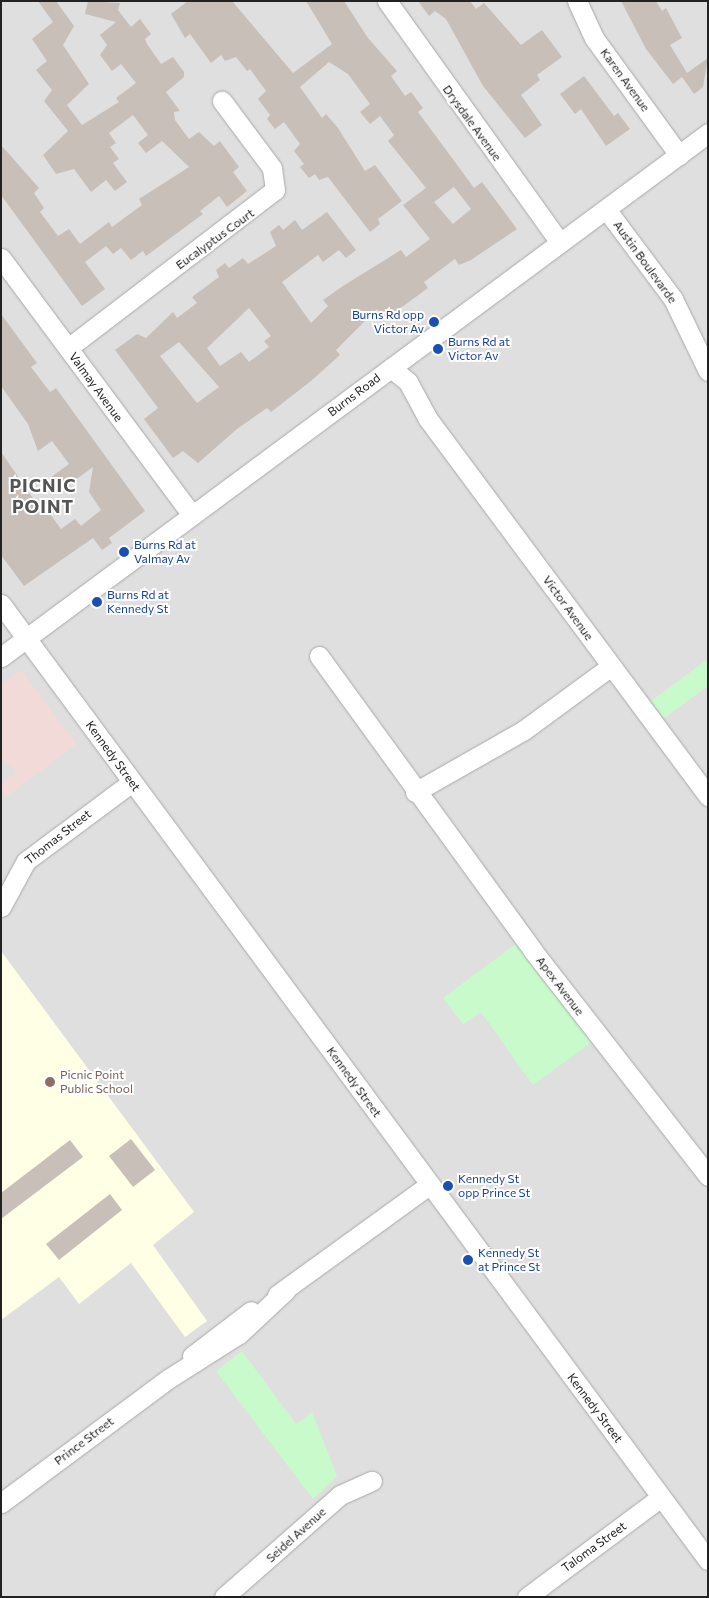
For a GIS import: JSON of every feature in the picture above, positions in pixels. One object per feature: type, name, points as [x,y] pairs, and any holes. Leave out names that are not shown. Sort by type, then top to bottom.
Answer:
[{"type":"street","name":"Drysdale Avenue","points":[[387,1],[560,243]]},
{"type":"street","name":"Karen Avenue","points":[[577,1],[594,38],[679,154]]},
{"type":"street","name":"Eucalyptus Court","points":[[68,348],[275,190],[272,168],[222,101]]},
{"type":"street","name":"Burns Road","points":[[1,656],[708,134]]},
{"type":"street","name":"Austin Boulevarde","points":[[606,209],[673,299],[708,371]]},
{"type":"street","name":"Valmay Avenue","points":[[1,258],[192,516]]},
{"type":"street","name":"Victor Avenue","points":[[391,368],[408,382],[428,418],[708,796]]},
{"type":"street","name":"Kennedy Street","points":[[1,604],[429,1185],[706,1555]]},
{"type":"street","name":"Apex Avenue","points":[[319,656],[415,792],[708,1176]]},
{"type":"street","points":[[415,792],[509,740],[611,666]]},
{"type":"street","name":"Thomas Street","points":[[1,907],[26,861],[132,782]]},
{"type":"street","name":"Prince Street","points":[[1,1503],[168,1379],[212,1337],[286,1290],[429,1185]]},
{"type":"street","name":"Seidel Avenue","points":[[224,1597],[340,1495],[372,1481]]},
{"type":"street","name":"Taloma Street","points":[[526,1597],[661,1497]]},
{"type":"shaded area","points":[[1,1],[708,1],[708,1597],[1,1597]]},
{"type":"shaded area","points":[[21,670],[76,744],[5,798],[1,785],[17,771],[1,759],[1,684]]},
{"type":"shaded area","name":"Picnic Point Public School","points":[[1,951],[194,1212],[153,1245],[207,1321],[185,1337],[131,1263],[79,1304],[59,1277],[1,1320]]},
{"type":"green space","points":[[708,659],[708,686],[664,718],[651,701]]},
{"type":"green space","points":[[517,943],[592,1042],[533,1085],[481,1012],[463,1024],[443,998]]},
{"type":"green space","points":[[242,1351],[296,1424],[312,1412],[337,1476],[313,1499],[216,1371]]},
{"type":"building","points":[[38,1],[56,1],[74,26],[63,45],[89,84],[67,105],[82,125],[119,102],[116,98],[136,83],[121,64],[112,71],[100,55],[107,45],[100,35],[116,22],[85,14],[88,1],[120,3],[118,10],[131,27],[140,19],[151,34],[145,39],[161,64],[173,57],[184,72],[184,77],[166,92],[180,111],[174,112],[175,120],[189,139],[199,132],[214,146],[220,141],[239,167],[233,172],[247,191],[227,207],[219,196],[200,211],[203,214],[146,256],[143,251],[131,260],[121,248],[113,254],[106,246],[85,262],[105,289],[82,306],[1,195],[1,145],[39,188],[34,193],[44,208],[40,212],[58,236],[69,229],[80,244],[109,222],[112,227],[142,205],[139,199],[189,167],[162,141],[146,153],[138,143],[148,135],[133,115],[109,133],[116,143],[110,147],[119,159],[113,163],[127,182],[115,191],[106,180],[91,192],[74,169],[56,174],[43,155],[68,131],[44,101],[52,90],[36,70],[47,61],[32,39],[53,22]]},
{"type":"building","points":[[188,1],[232,1],[293,73],[332,44],[306,1],[344,1],[368,38],[397,71],[391,76],[405,96],[411,92],[423,108],[418,112],[474,188],[482,182],[517,229],[471,260],[459,265],[455,259],[424,282],[428,288],[383,318],[377,309],[336,350],[340,355],[311,381],[271,412],[267,408],[237,429],[198,463],[183,451],[173,458],[144,419],[158,408],[115,350],[137,334],[146,338],[173,312],[177,318],[197,303],[192,297],[219,277],[216,270],[225,263],[229,268],[243,258],[248,264],[276,246],[270,232],[279,225],[283,230],[295,220],[302,230],[327,212],[356,250],[346,258],[339,250],[323,262],[318,255],[282,282],[311,323],[328,306],[323,300],[401,250],[406,257],[430,239],[403,205],[426,188],[388,141],[394,135],[380,116],[370,124],[360,112],[370,104],[348,74],[329,62],[300,87],[322,118],[326,114],[338,128],[365,171],[375,165],[402,201],[378,219],[380,224],[370,232],[328,177],[319,180],[315,174],[309,178],[300,167],[304,164],[294,151],[300,144],[284,122],[275,129],[267,119],[270,115],[258,99],[266,91],[250,69],[247,71],[236,57],[225,61],[221,55],[211,63],[190,34],[185,38],[171,14]],"holes":[[[454,187],[471,209],[453,224],[434,202]],[[249,308],[271,336],[264,341],[269,347],[249,362],[241,352],[220,366],[207,348]],[[179,342],[219,387],[197,403],[160,356]]]},
{"type":"building","points":[[418,1],[470,1],[476,9],[484,3],[521,45],[542,30],[562,57],[537,75],[540,80],[521,95],[542,125],[525,138],[483,86],[446,19],[435,11],[429,16]]},
{"type":"building","points":[[621,1],[656,1],[662,11],[666,8],[682,38],[670,45],[687,73],[708,58],[703,87],[694,94],[682,77],[673,84],[646,49]]},
{"type":"building","points":[[584,76],[614,116],[618,113],[630,129],[606,146],[581,109],[575,114],[560,94]]},
{"type":"building","points":[[1,314],[37,363],[31,367],[50,392],[56,388],[145,511],[109,538],[112,543],[102,550],[93,538],[24,586],[1,555],[1,452],[41,510],[45,507],[61,529],[75,519],[81,526],[101,510],[89,492],[93,467],[60,491],[50,478],[69,464],[52,441],[38,451],[28,424],[1,386]]},
{"type":"building","points":[[131,1139],[155,1170],[133,1187],[109,1156]]},
{"type":"building","points":[[70,1140],[83,1157],[1,1219],[1,1193]]},
{"type":"building","points":[[110,1194],[122,1210],[59,1260],[46,1244]]},
{"type":"place","name":"Burns Rd opp Victor Av","points":[[434,322]]},
{"type":"place","name":"Burns Rd at Victor Av","points":[[438,349]]},
{"type":"place","name":"Burns Rd at Valmay Av","points":[[124,552]]},
{"type":"place","name":"Burns Rd at Kennedy St","points":[[97,602]]},
{"type":"place","name":"Picnic Point Public School","points":[[50,1082]]},
{"type":"place","name":"Kennedy St opp Prince St","points":[[448,1186]]},
{"type":"place","name":"Kennedy St at Prince St","points":[[468,1260]]},
{"type":"district","name":"PICNIC POINT","points":[[43,496]]}]
